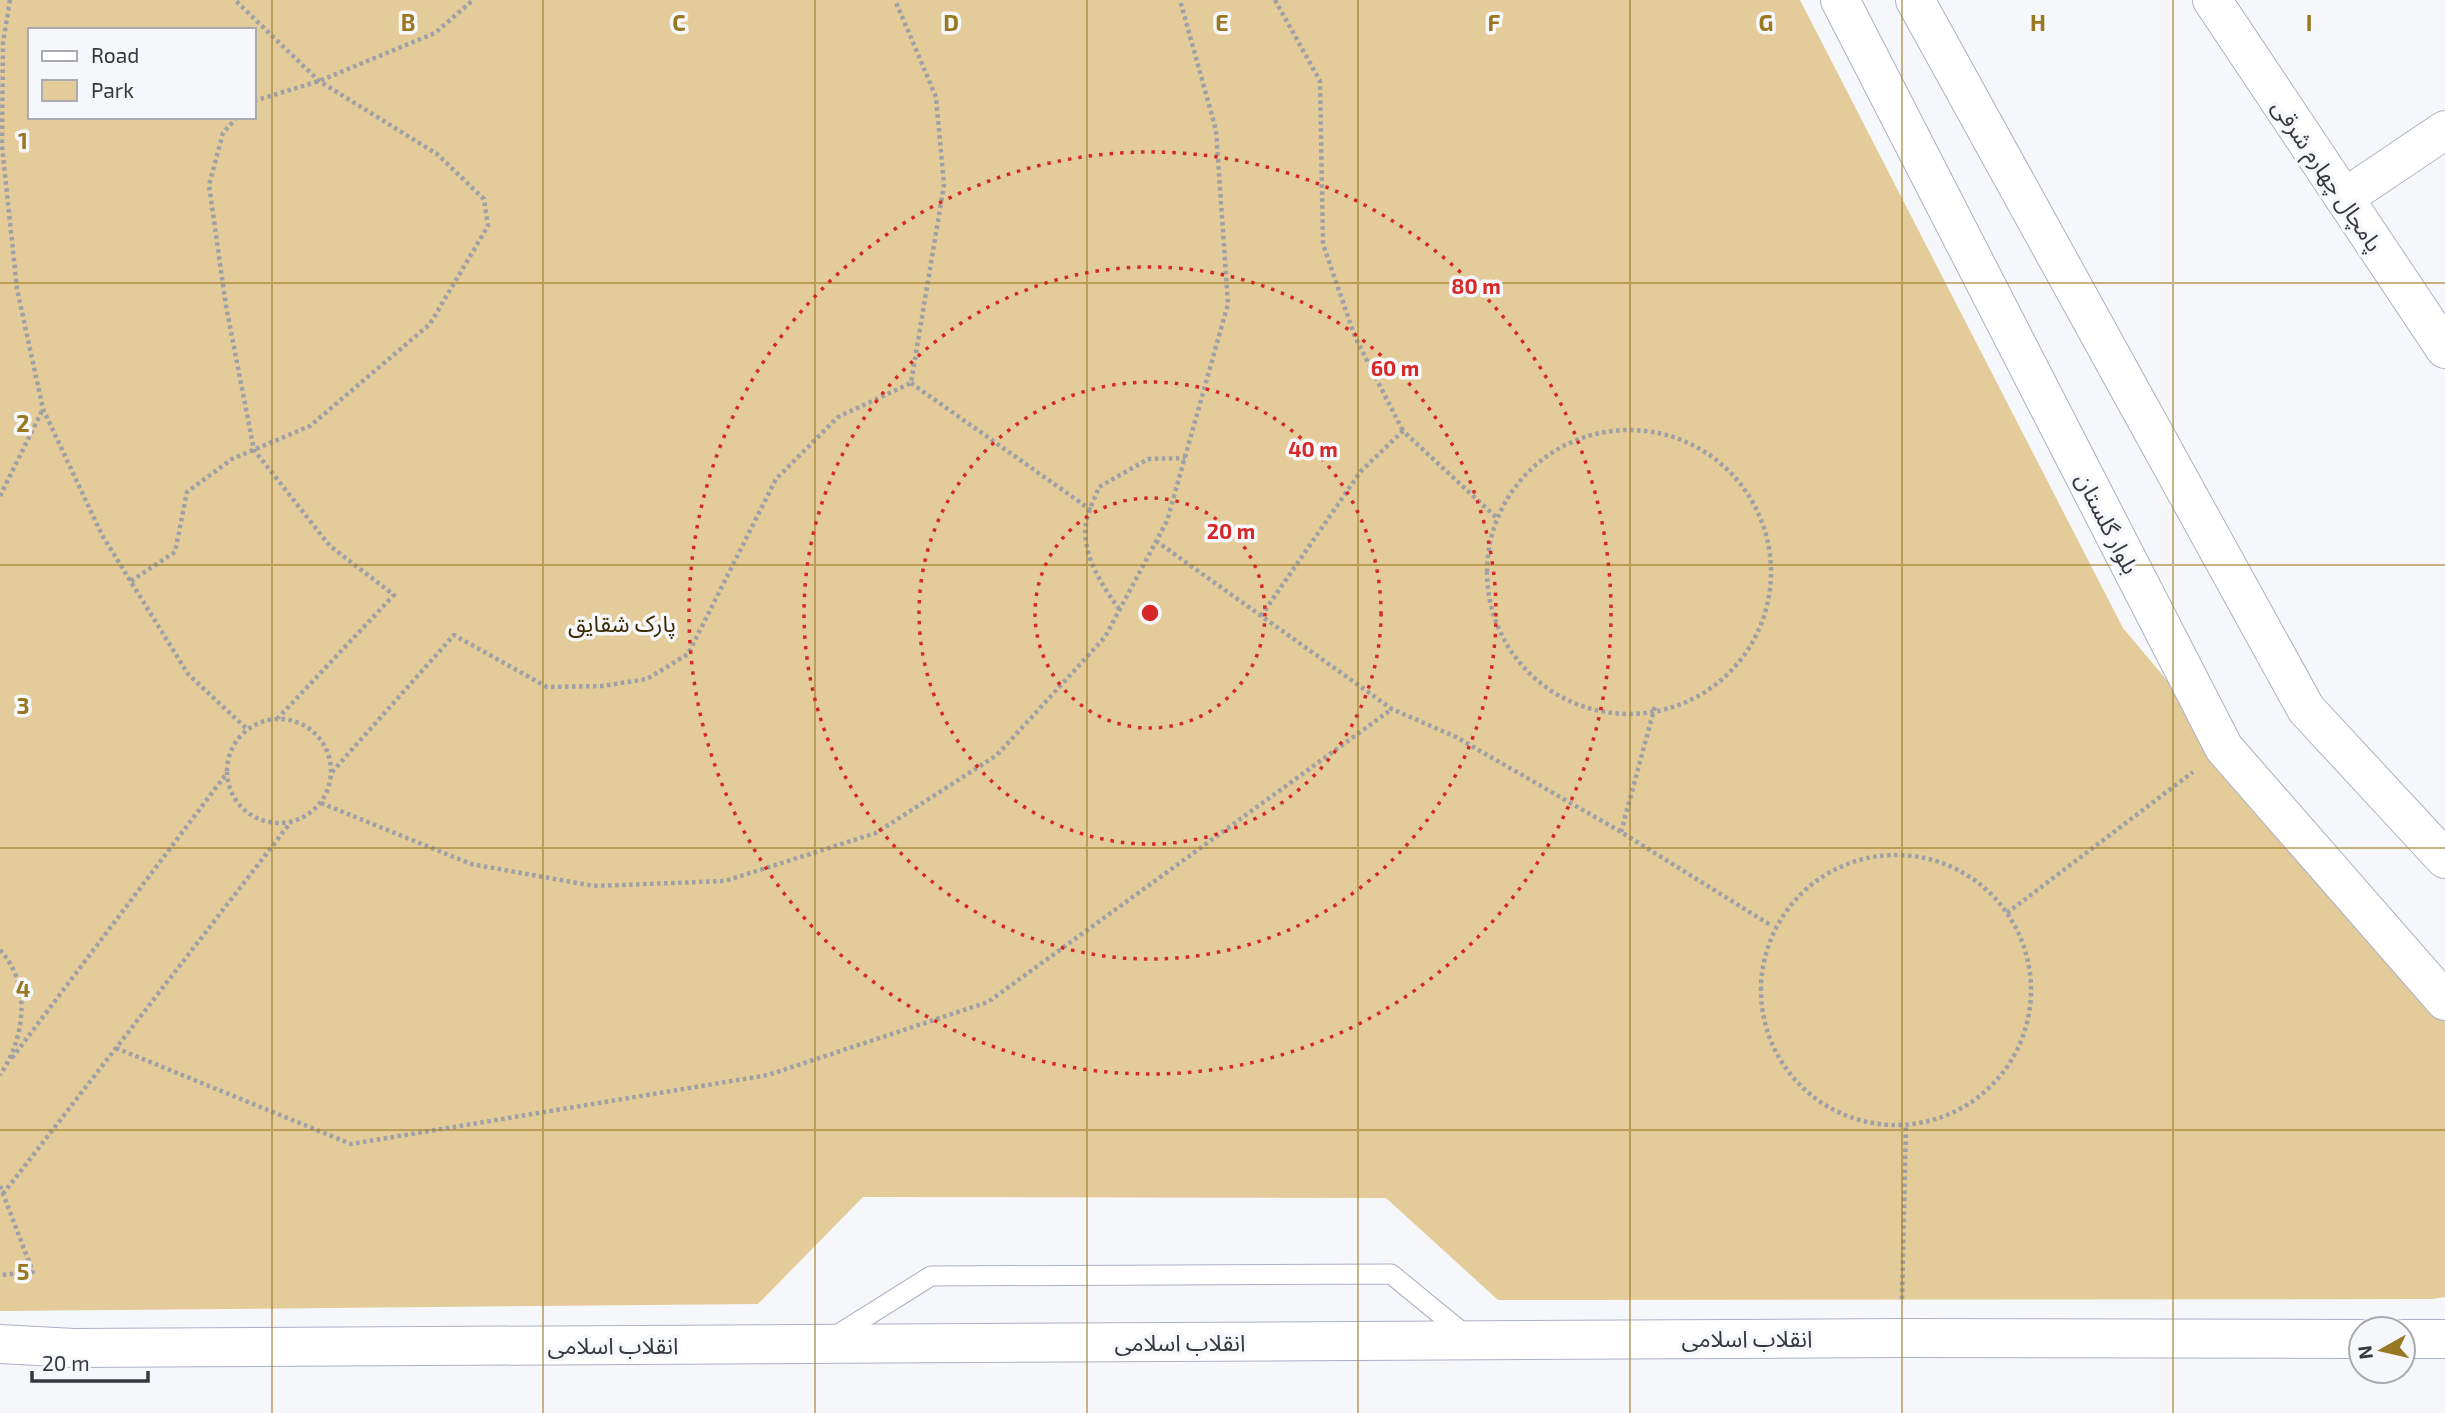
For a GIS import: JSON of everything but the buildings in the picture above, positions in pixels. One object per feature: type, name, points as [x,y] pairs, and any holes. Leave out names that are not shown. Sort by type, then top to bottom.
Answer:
[{"type":"street","name":"بلوار گلستان","points":[[1840,0],[2224,748],[2445,1001]]},
{"type":"street","points":[[1915,0],[2306,709],[2445,859]]},
{"type":"street","name":"پامچال چهارم شرقی","points":[[2212,0],[2445,349]]},
{"type":"street","points":[[2344,198],[2445,130]]},
{"type":"street","name":"انقلاب اسلامی","points":[[0,1344],[88,1348],[1902,1338],[2347,1339]]},
{"type":"street","points":[[2417,1339],[2445,1339]]},
{"type":"lane","points":[[823,1344],[931,1276],[1391,1274],[1472,1340]]},
{"type":"path","points":[[10,0],[3,43],[2,146],[17,289],[43,409],[102,535],[188,674],[247,729]]},
{"type":"path","points":[[131,581],[175,552],[187,492],[232,459],[310,426],[430,324],[488,226],[484,199],[437,154],[319,81],[235,0]]},
{"type":"path","points":[[256,100],[319,81],[435,33],[473,0]]},
{"type":"path","points":[[895,0],[936,97],[944,185],[911,383]]},
{"type":"path","points":[[321,803],[471,864],[594,886],[725,881],[876,833],[997,755],[1105,637],[1167,522],[1228,304],[1216,130],[1180,0]]},
{"type":"path","points":[[1275,0],[1320,81],[1323,244],[1355,337],[1403,431],[1498,519]]},
{"type":"path","points":[[235,119],[223,132],[209,185],[226,306],[254,450],[330,546],[394,595],[278,718]]},
{"type":"path","points":[[0,195],[8,200]]},
{"type":"path","points":[[911,383],[1091,510]]},
{"type":"path","points":[[332,772],[454,635],[547,687],[602,686],[647,679],[688,654],[776,479],[838,417],[911,383]]},
{"type":"path","points":[[0,496],[43,409]]},
{"type":"path","points":[[1625,429],[1674,436],[1717,459],[1751,496],[1769,543],[1771,588],[1759,631],[1734,669],[1699,697],[1655,706],[1612,715],[1569,702],[1531,678],[1504,642],[1488,599],[1488,550],[1503,503],[1534,464],[1576,438],[1625,429]]},
{"type":"path","points":[[1261,616],[1361,471],[1403,431]]},
{"type":"path","points":[[1119,609],[1098,580],[1089,554],[1086,524],[1099,487],[1148,459],[1185,458]]},
{"type":"path","points":[[1156,541],[1392,709],[1456,737],[1621,832],[1772,926]]},
{"type":"path","points":[[1621,832],[1655,706]]},
{"type":"path","points":[[116,1048],[351,1144],[768,1075],[988,1002],[1392,709]]},
{"type":"path","points":[[278,718],[296,720],[310,728],[322,740],[330,755],[332,772],[329,789],[321,803],[307,816],[290,822],[272,823],[255,817],[240,806],[230,791],[227,773],[228,756],[247,729],[262,721],[278,718]]},
{"type":"path","points":[[2007,914],[2224,748]]},
{"type":"path","points":[[0,1075],[227,773]]},
{"type":"path","points":[[3,1194],[290,822]]},
{"type":"path","points":[[1885,853],[1929,856],[1970,874],[2007,914],[2033,988],[2026,1033],[2005,1073],[1973,1103],[1931,1122],[1887,1127],[1843,1116],[1805,1091],[1777,1056],[1762,967],[1772,926],[1804,889],[1841,864],[1885,853]]},
{"type":"path","points":[[0,950],[6,957],[20,989],[22,1025],[12,1058]]},
{"type":"path","points":[[1902,1338],[1906,1125]]},
{"type":"path","points":[[0,1186],[33,1272],[0,1275]]},
{"type":"green space","name":"پارک شقایق","points":[[0,0],[1800,0],[2123,628],[2445,1021],[2445,1297],[1498,1300],[1386,1198],[863,1197],[758,1304],[0,1311]]}]
